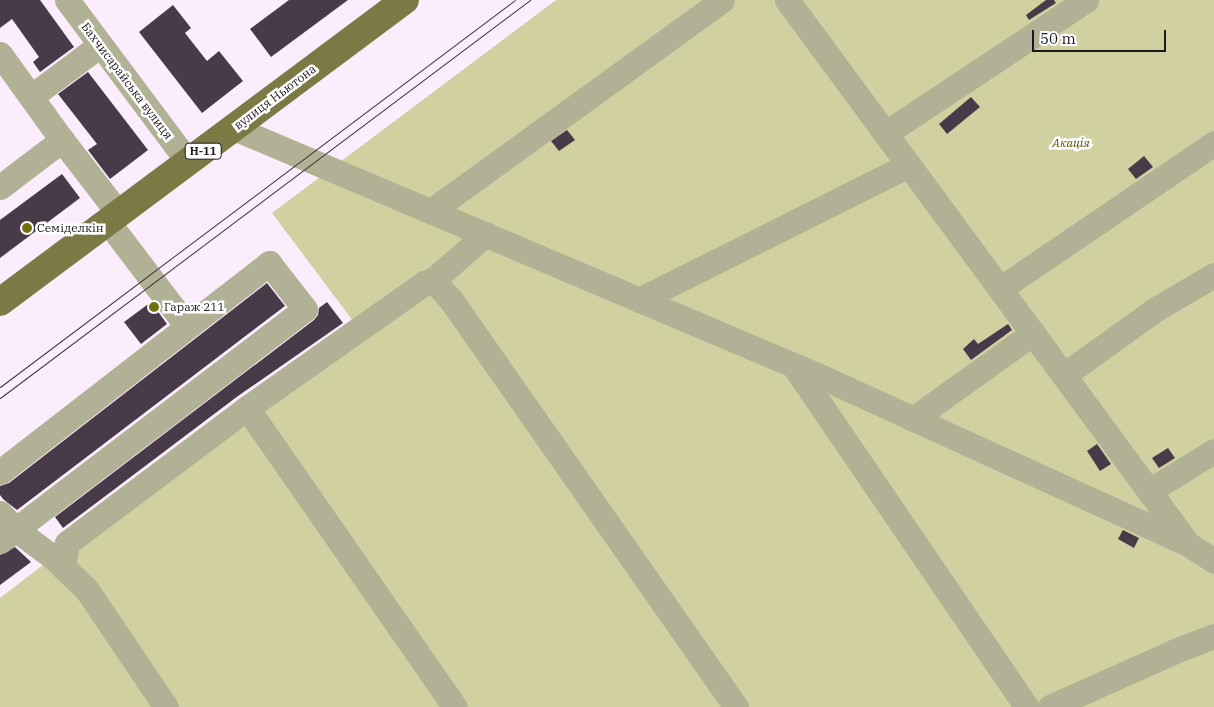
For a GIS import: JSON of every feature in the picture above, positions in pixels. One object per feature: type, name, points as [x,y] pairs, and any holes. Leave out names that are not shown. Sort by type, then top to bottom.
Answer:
[{"type":"main road","name":"вулиця Ньютона","points":[[0,302],[405,0]]},
{"type":"street","name":"Бахчисарайська вулиця","points":[[67,0],[188,162]]},
{"type":"street","points":[[431,211],[722,0]]},
{"type":"street","points":[[787,0],[1188,544]]},
{"type":"street","points":[[886,133],[1086,0]]},
{"type":"street","points":[[32,96],[100,45]]},
{"type":"street","points":[[0,54],[32,96],[187,326]]},
{"type":"street","points":[[234,128],[913,418],[1188,544],[1214,561]]},
{"type":"street","points":[[0,187],[62,140]]},
{"type":"street","points":[[1001,288],[1214,143]]},
{"type":"street","points":[[640,300],[909,165]]},
{"type":"street","points":[[63,567],[67,543],[247,408],[424,283],[433,280],[486,234]]},
{"type":"street","points":[[0,472],[269,263],[305,309],[5,528],[63,567],[87,590],[166,707]]},
{"type":"street","points":[[1064,375],[1156,309],[1214,275]]},
{"type":"street","points":[[433,280],[451,300],[736,707]]},
{"type":"street","points":[[913,418],[1033,333]]},
{"type":"street","points":[[794,366],[1027,707]]},
{"type":"street","points":[[247,408],[455,707]]},
{"type":"street","points":[[1149,491],[1214,451]]},
{"type":"street","points":[[1050,707],[1175,651],[1214,636]]},
{"type":"green space","name":"Акація","points":[[556,0],[1214,0],[1214,707],[0,707],[0,598],[356,325],[272,213]]},
{"type":"building","points":[[0,0],[40,0],[74,47],[40,72],[33,62],[39,57],[12,19],[0,28]]},
{"type":"building","points":[[289,0],[348,0],[271,57],[250,29]]},
{"type":"building","points":[[1046,0],[1054,0],[1056,3],[1029,20],[1026,15]]},
{"type":"building","points":[[173,5],[191,28],[185,33],[207,61],[219,51],[243,81],[202,113],[139,32]]},
{"type":"building","points":[[88,72],[148,150],[110,179],[88,150],[97,144],[58,94]]},
{"type":"building","points":[[971,97],[980,107],[947,134],[939,124]]},
{"type":"building","points":[[567,130],[575,140],[559,151],[551,141]]},
{"type":"building","points":[[1144,156],[1153,167],[1136,179],[1128,169]]},
{"type":"building","points":[[62,174],[80,198],[0,258],[0,220]]},
{"type":"building","points":[[267,283],[285,306],[17,510],[3,499],[0,495],[0,486],[9,483]]},
{"type":"building","points":[[151,302],[167,324],[141,344],[124,322]]},
{"type":"building","points":[[327,302],[343,323],[238,396],[63,528],[55,517],[314,320],[318,315],[319,308]]},
{"type":"building","points":[[1008,324],[1012,330],[971,360],[963,349],[974,339],[978,344]]},
{"type":"building","points":[[1097,444],[1111,464],[1100,471],[1087,451]]},
{"type":"building","points":[[1168,448],[1175,458],[1159,468],[1152,458]]},
{"type":"building","points":[[1123,530],[1139,538],[1134,548],[1118,539]]},
{"type":"building","points":[[15,547],[31,562],[0,585],[0,555]]},
{"type":"tram line","points":[[0,387],[515,0]]},
{"type":"tram line","points":[[0,398],[530,0]]},
{"type":"place","name":"Семіделкін","points":[[27,228]]},
{"type":"place","name":"Гараж 211","points":[[154,307]]}]
